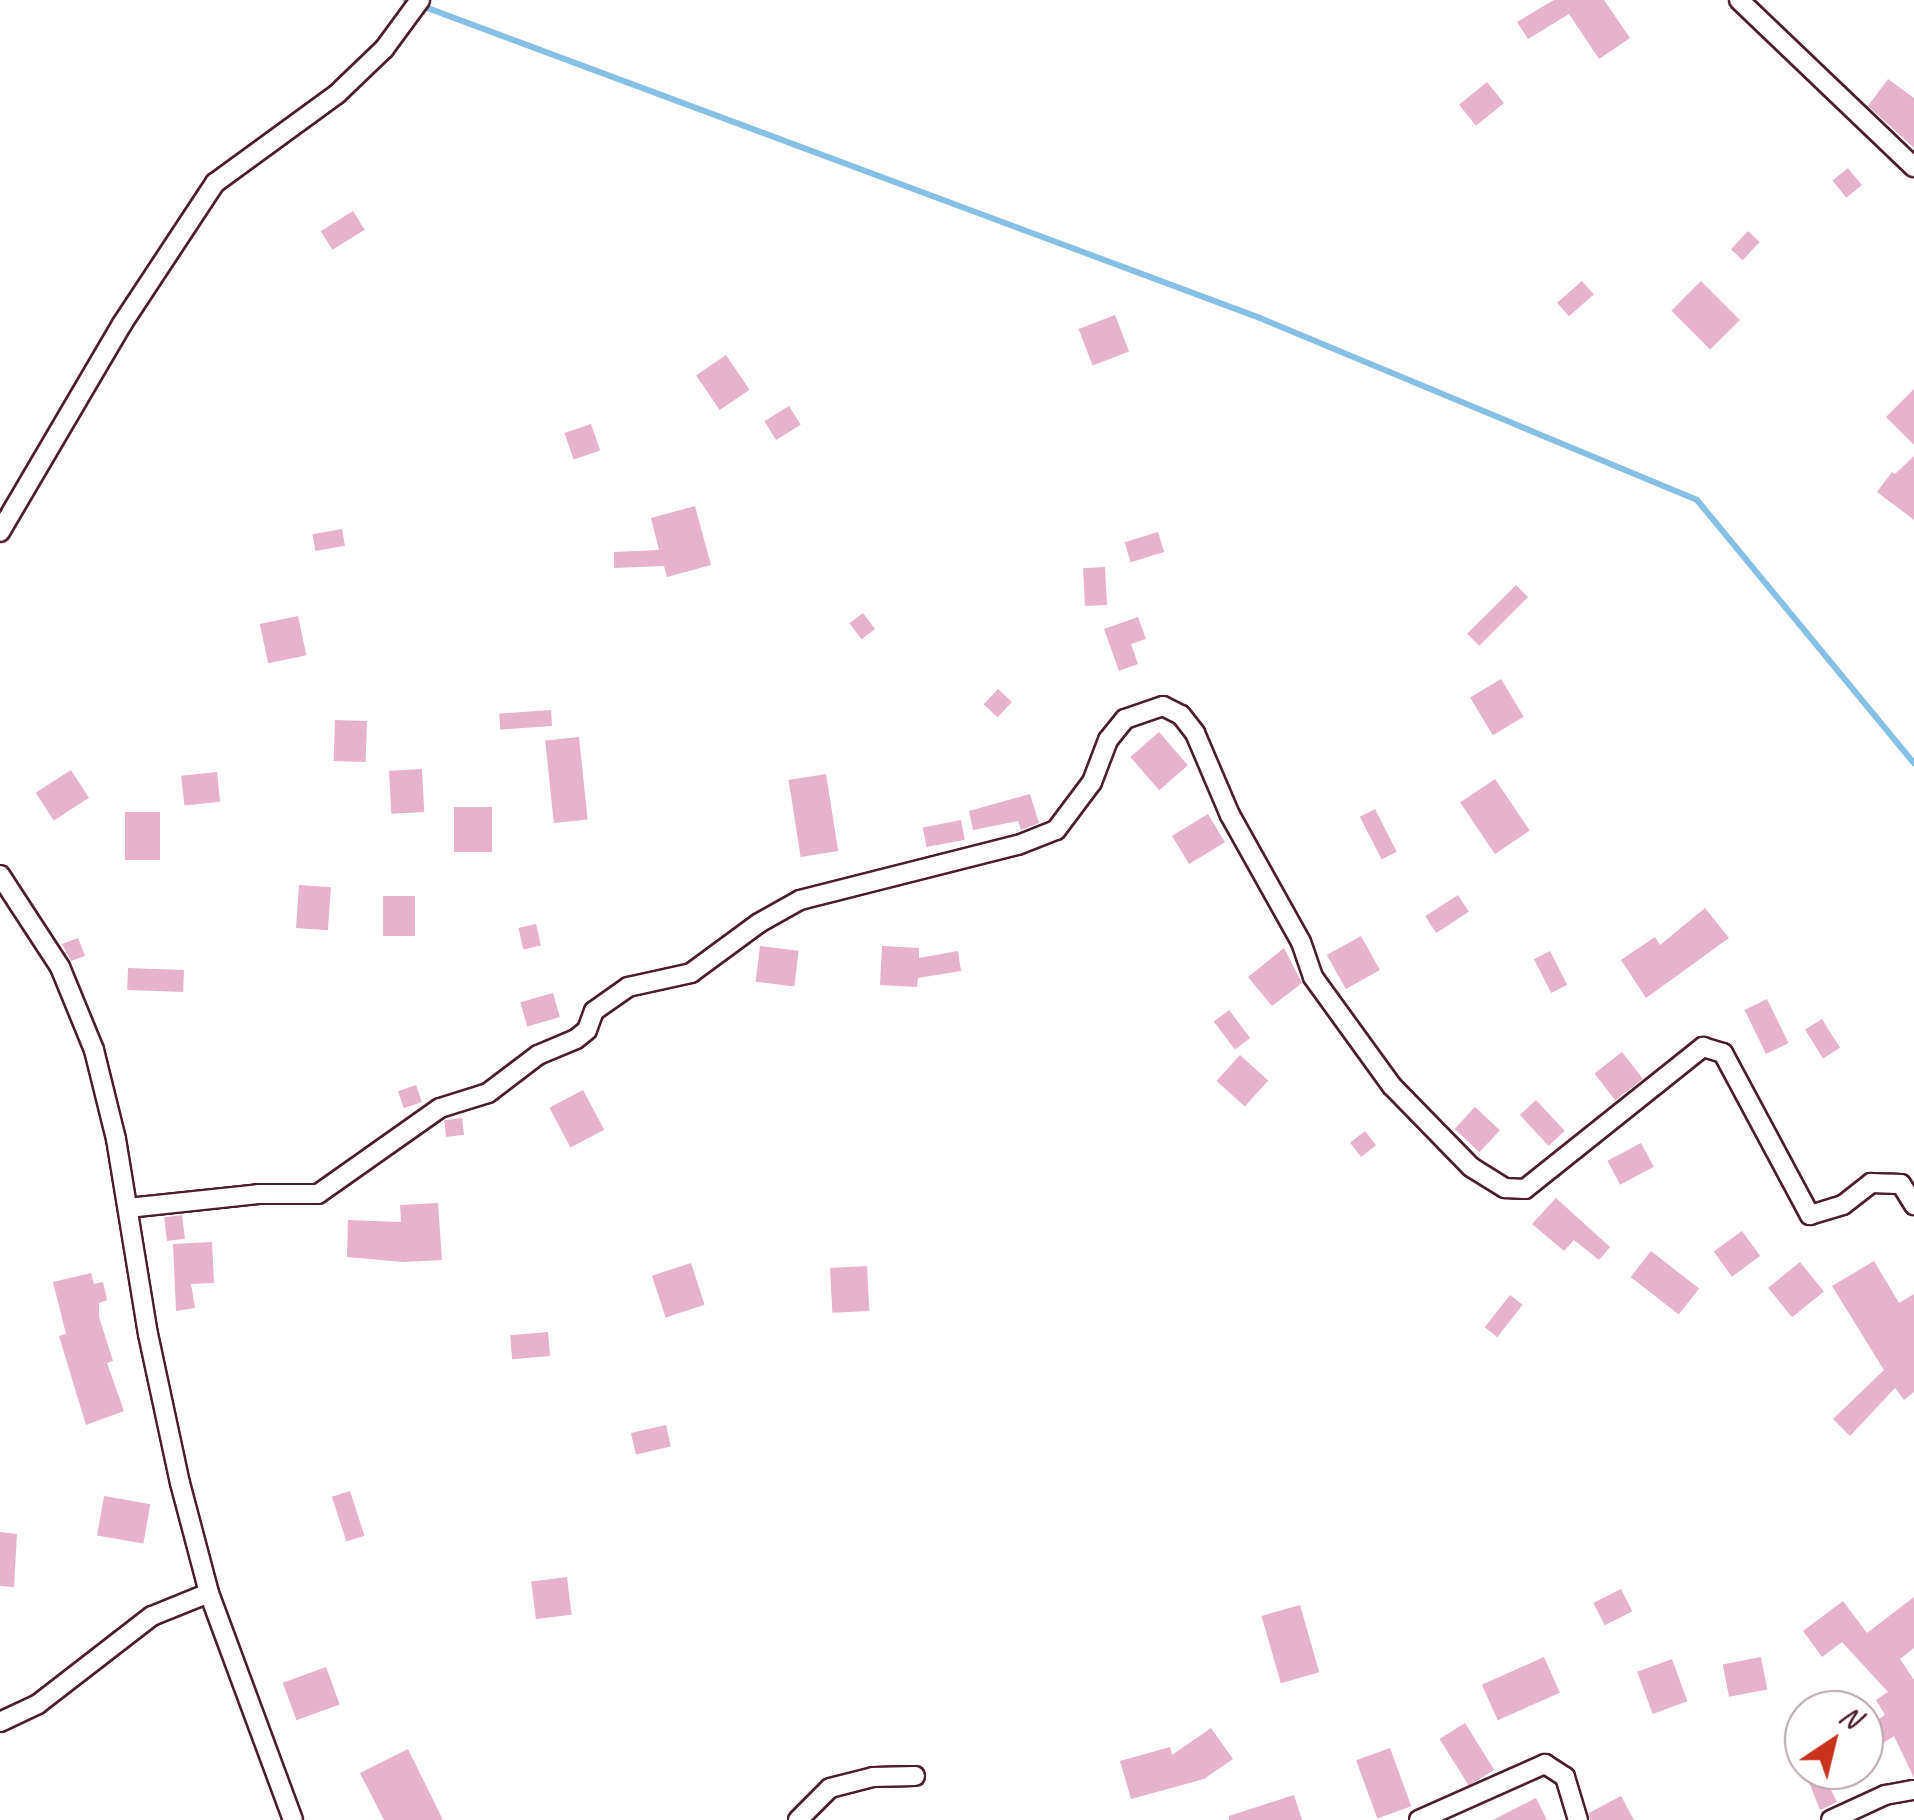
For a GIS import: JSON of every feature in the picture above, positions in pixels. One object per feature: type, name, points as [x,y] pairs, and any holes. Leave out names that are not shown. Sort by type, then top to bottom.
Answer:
[{"type":"street","points":[[0,532],[122,324],[215,183],[337,94],[384,49],[420,0]]},
{"type":"street","points":[[1739,0],[1914,168]]},
{"type":"street","points":[[128,1208],[258,1194],[318,1194],[440,1108],[488,1094],[526,1062],[576,1039],[587,1030],[594,1011],[628,987],[691,974],[800,900],[1018,845],[1056,830],[1092,782],[1108,740],[1125,719],[1163,706],[1181,715],[1196,733],[1230,815],[1332,1006],[1392,1086],[1471,1167],[1505,1188],[1525,1189],[1703,1047],[1723,1053],[1810,1215],[1843,1204],[1871,1183],[1902,1184],[1914,1205]]},
{"type":"street","points":[[0,875],[60,967],[94,1050],[128,1208],[148,1334],[209,1592],[293,1820]]},
{"type":"street","points":[[0,1722],[38,1704],[152,1616],[209,1592]]},
{"type":"street","points":[[1419,1820],[1545,1764],[1565,1778],[1578,1820]]},
{"type":"street","points":[[798,1820],[830,1788],[873,1777],[916,1776]]},
{"type":"street","points":[[1831,1820],[1885,1795],[1914,1790]]},
{"type":"building","points":[[1554,0],[1604,0],[1630,38],[1599,59],[1569,14],[1528,39],[1517,22]]},
{"type":"building","points":[[1888,79],[1914,98],[1914,148],[1868,106]]},
{"type":"building","points":[[1487,82],[1504,103],[1476,126],[1459,105]]},
{"type":"building","points":[[1848,168],[1862,185],[1846,198],[1832,181]]},
{"type":"building","points":[[353,211],[365,230],[332,250],[321,231]]},
{"type":"building","points":[[1748,231],[1760,242],[1743,260],[1731,249]]},
{"type":"building","points":[[1582,281],[1594,295],[1569,316],[1557,303]]},
{"type":"building","points":[[1701,281],[1740,320],[1710,350],[1671,311]]},
{"type":"building","points":[[1115,315],[1129,351],[1093,365],[1079,329]]},
{"type":"building","points":[[726,355],[749,390],[720,410],[696,375]]},
{"type":"building","points":[[1914,389],[1914,445],[1886,417]]},
{"type":"building","points":[[789,406],[801,425],[776,440],[764,421]]},
{"type":"building","points":[[591,424],[600,450],[574,460],[565,433]]},
{"type":"building","points":[[1914,456],[1914,520],[1877,492],[1892,472],[1895,474]]},
{"type":"building","points":[[695,506],[711,565],[667,577],[664,566],[614,568],[614,552],[659,550],[651,518]]},
{"type":"building","points":[[342,529],[345,546],[315,551],[312,534]]},
{"type":"building","points":[[1158,532],[1164,552],[1131,562],[1125,542]]},
{"type":"building","points":[[1105,567],[1107,605],[1085,606],[1083,568]]},
{"type":"building","points":[[1516,585],[1528,597],[1479,646],[1467,634]]},
{"type":"building","points":[[863,613],[875,629],[861,639],[849,623]]},
{"type":"building","points":[[298,616],[306,655],[268,663],[260,624]]},
{"type":"building","points":[[1138,617],[1146,639],[1131,644],[1138,664],[1119,671],[1104,629]]},
{"type":"building","points":[[1501,679],[1524,717],[1493,735],[1470,698]]},
{"type":"building","points":[[998,689],[1012,702],[998,717],[984,704]]},
{"type":"building","points":[[551,710],[552,726],[500,730],[499,714]]},
{"type":"building","points":[[335,720],[367,721],[366,762],[334,761]]},
{"type":"building","points":[[1159,732],[1188,765],[1159,790],[1130,757]]},
{"type":"building","points":[[579,737],[588,820],[554,823],[545,741]]},
{"type":"building","points":[[422,769],[424,812],[391,814],[389,771]]},
{"type":"building","points":[[71,770],[89,798],[54,821],[36,793]]},
{"type":"building","points":[[217,772],[220,802],[184,806],[181,776]]},
{"type":"building","points":[[826,774],[838,851],[801,857],[788,780]]},
{"type":"building","points":[[1495,779],[1530,830],[1495,854],[1460,802]]},
{"type":"building","points":[[1030,794],[1039,823],[1021,830],[1018,821],[973,830],[969,811]]},
{"type":"building","points":[[454,807],[492,807],[492,852],[454,852]]},
{"type":"building","points":[[1375,809],[1397,852],[1382,859],[1360,817]]},
{"type":"building","points":[[125,812],[160,812],[160,860],[125,860]]},
{"type":"building","points":[[1208,814],[1225,842],[1189,864],[1172,836]]},
{"type":"building","points":[[961,820],[965,840],[927,847],[923,827]]},
{"type":"building","points":[[299,885],[331,887],[328,930],[296,928]]},
{"type":"building","points":[[1458,895],[1469,912],[1436,933],[1425,916]]},
{"type":"building","points":[[383,896],[415,896],[415,936],[383,936]]},
{"type":"building","points":[[1705,908],[1729,938],[1646,998],[1621,960],[1655,937],[1660,945]]},
{"type":"building","points":[[536,924],[541,945],[523,949],[518,928]]},
{"type":"building","points":[[1361,936],[1380,970],[1346,989],[1327,955]]},
{"type":"building","points":[[78,938],[85,956],[71,961],[62,944]]},
{"type":"building","points":[[760,946],[799,951],[794,986],[756,982]]},
{"type":"building","points":[[882,946],[919,948],[919,958],[958,951],[961,971],[918,978],[917,987],[880,985]]},
{"type":"building","points":[[1284,948],[1302,983],[1272,1006],[1248,977]]},
{"type":"building","points":[[1550,951],[1567,985],[1551,993],[1534,959]]},
{"type":"building","points":[[128,968],[184,970],[183,992],[127,990]]},
{"type":"building","points":[[553,993],[560,1017],[527,1026],[520,1002]]},
{"type":"building","points":[[1767,999],[1788,1043],[1766,1054],[1745,1010]]},
{"type":"building","points":[[1229,1010],[1250,1038],[1235,1049],[1214,1021]]},
{"type":"building","points":[[1822,1019],[1840,1048],[1823,1058],[1805,1030]]},
{"type":"building","points":[[1622,1052],[1643,1079],[1615,1100],[1594,1074]]},
{"type":"building","points":[[1240,1055],[1268,1080],[1245,1106],[1217,1081]]},
{"type":"building","points":[[416,1085],[422,1102],[404,1108],[398,1091]]},
{"type":"building","points":[[583,1090],[604,1130],[571,1148],[549,1108]]},
{"type":"building","points":[[1536,1100],[1565,1131],[1549,1146],[1520,1115]]},
{"type":"building","points":[[1475,1107],[1500,1130],[1479,1152],[1455,1129]]},
{"type":"building","points":[[462,1118],[464,1135],[446,1137],[444,1120]]},
{"type":"building","points":[[1365,1131],[1376,1145],[1361,1157],[1350,1143]]},
{"type":"building","points":[[1641,1143],[1654,1167],[1620,1185],[1607,1161]]},
{"type":"building","points":[[1556,1198],[1610,1247],[1599,1260],[1574,1240],[1564,1251],[1532,1224]]},
{"type":"building","points":[[438,1203],[442,1260],[403,1262],[347,1257],[348,1220],[401,1222],[400,1205]]},
{"type":"building","points":[[182,1215],[185,1239],[167,1241],[164,1217]]},
{"type":"building","points":[[1742,1231],[1760,1256],[1732,1277],[1714,1252]]},
{"type":"building","points":[[212,1242],[214,1283],[191,1284],[195,1308],[176,1311],[173,1244]]},
{"type":"building","points":[[1651,1251],[1699,1289],[1679,1315],[1631,1277]]},
{"type":"building","points":[[1874,1261],[1899,1303],[1914,1294],[1914,1392],[1904,1400],[1895,1388],[1850,1436],[1833,1419],[1884,1370],[1832,1286]]},
{"type":"building","points":[[1800,1262],[1824,1292],[1792,1317],[1768,1288]]},
{"type":"building","points":[[691,1263],[705,1305],[666,1318],[652,1276]]},
{"type":"building","points":[[867,1266],[869,1311],[832,1313],[830,1268]]},
{"type":"building","points":[[91,1273],[94,1284],[103,1282],[107,1300],[99,1303],[99,1317],[113,1361],[107,1363],[124,1411],[86,1425],[59,1336],[66,1334],[53,1282]]},
{"type":"building","points":[[1510,1295],[1523,1305],[1497,1337],[1485,1327]]},
{"type":"building","points":[[548,1332],[550,1356],[512,1359],[510,1335]]},
{"type":"building","points":[[666,1425],[671,1446],[636,1455],[631,1433]]},
{"type":"building","points":[[350,1491],[365,1536],[346,1542],[332,1497]]},
{"type":"building","points":[[104,1496],[150,1504],[143,1544],[97,1535]]},
{"type":"building","points":[[0,1532],[17,1534],[14,1587],[0,1586]]},
{"type":"building","points":[[567,1577],[572,1615],[536,1619],[531,1581]]},
{"type":"building","points":[[1621,1589],[1632,1611],[1605,1625],[1593,1603]]},
{"type":"building","points":[[1914,1597],[1914,1648],[1900,1659],[1914,1680],[1914,1778],[1894,1736],[1884,1742],[1884,1695],[1888,1692],[1842,1642],[1822,1657],[1803,1631],[1843,1601],[1867,1633]]},
{"type":"building","points":[[1300,1605],[1319,1672],[1281,1683],[1262,1616]]},
{"type":"building","points":[[1544,1657],[1560,1693],[1498,1720],[1482,1685]]},
{"type":"building","points":[[1761,1657],[1767,1689],[1729,1697],[1723,1664]]},
{"type":"building","points":[[1672,1659],[1687,1701],[1653,1714],[1637,1672]]},
{"type":"building","points":[[326,1667],[340,1705],[296,1720],[283,1683]]},
{"type":"building","points":[[1465,1723],[1494,1770],[1469,1786],[1440,1739]]},
{"type":"building","points":[[1211,1728],[1233,1759],[1204,1779],[1131,1799],[1120,1761],[1170,1747],[1172,1755]]},
{"type":"building","points":[[1390,1748],[1411,1806],[1377,1819],[1356,1760]]},
{"type":"building","points":[[408,1749],[443,1820],[384,1820],[360,1773]]},
{"type":"building","points":[[1812,1790],[1831,1790],[1837,1802],[1820,1810]]},
{"type":"building","points":[[1294,1795],[1302,1820],[1229,1820],[1229,1816]]},
{"type":"building","points":[[1621,1796],[1634,1820],[1590,1820],[1589,1813]]},
{"type":"building","points":[[1536,1798],[1547,1820],[1493,1820]]},
{"type":"waterway","points":[[406,0],[1260,318],[1697,500],[1914,763]]}]
